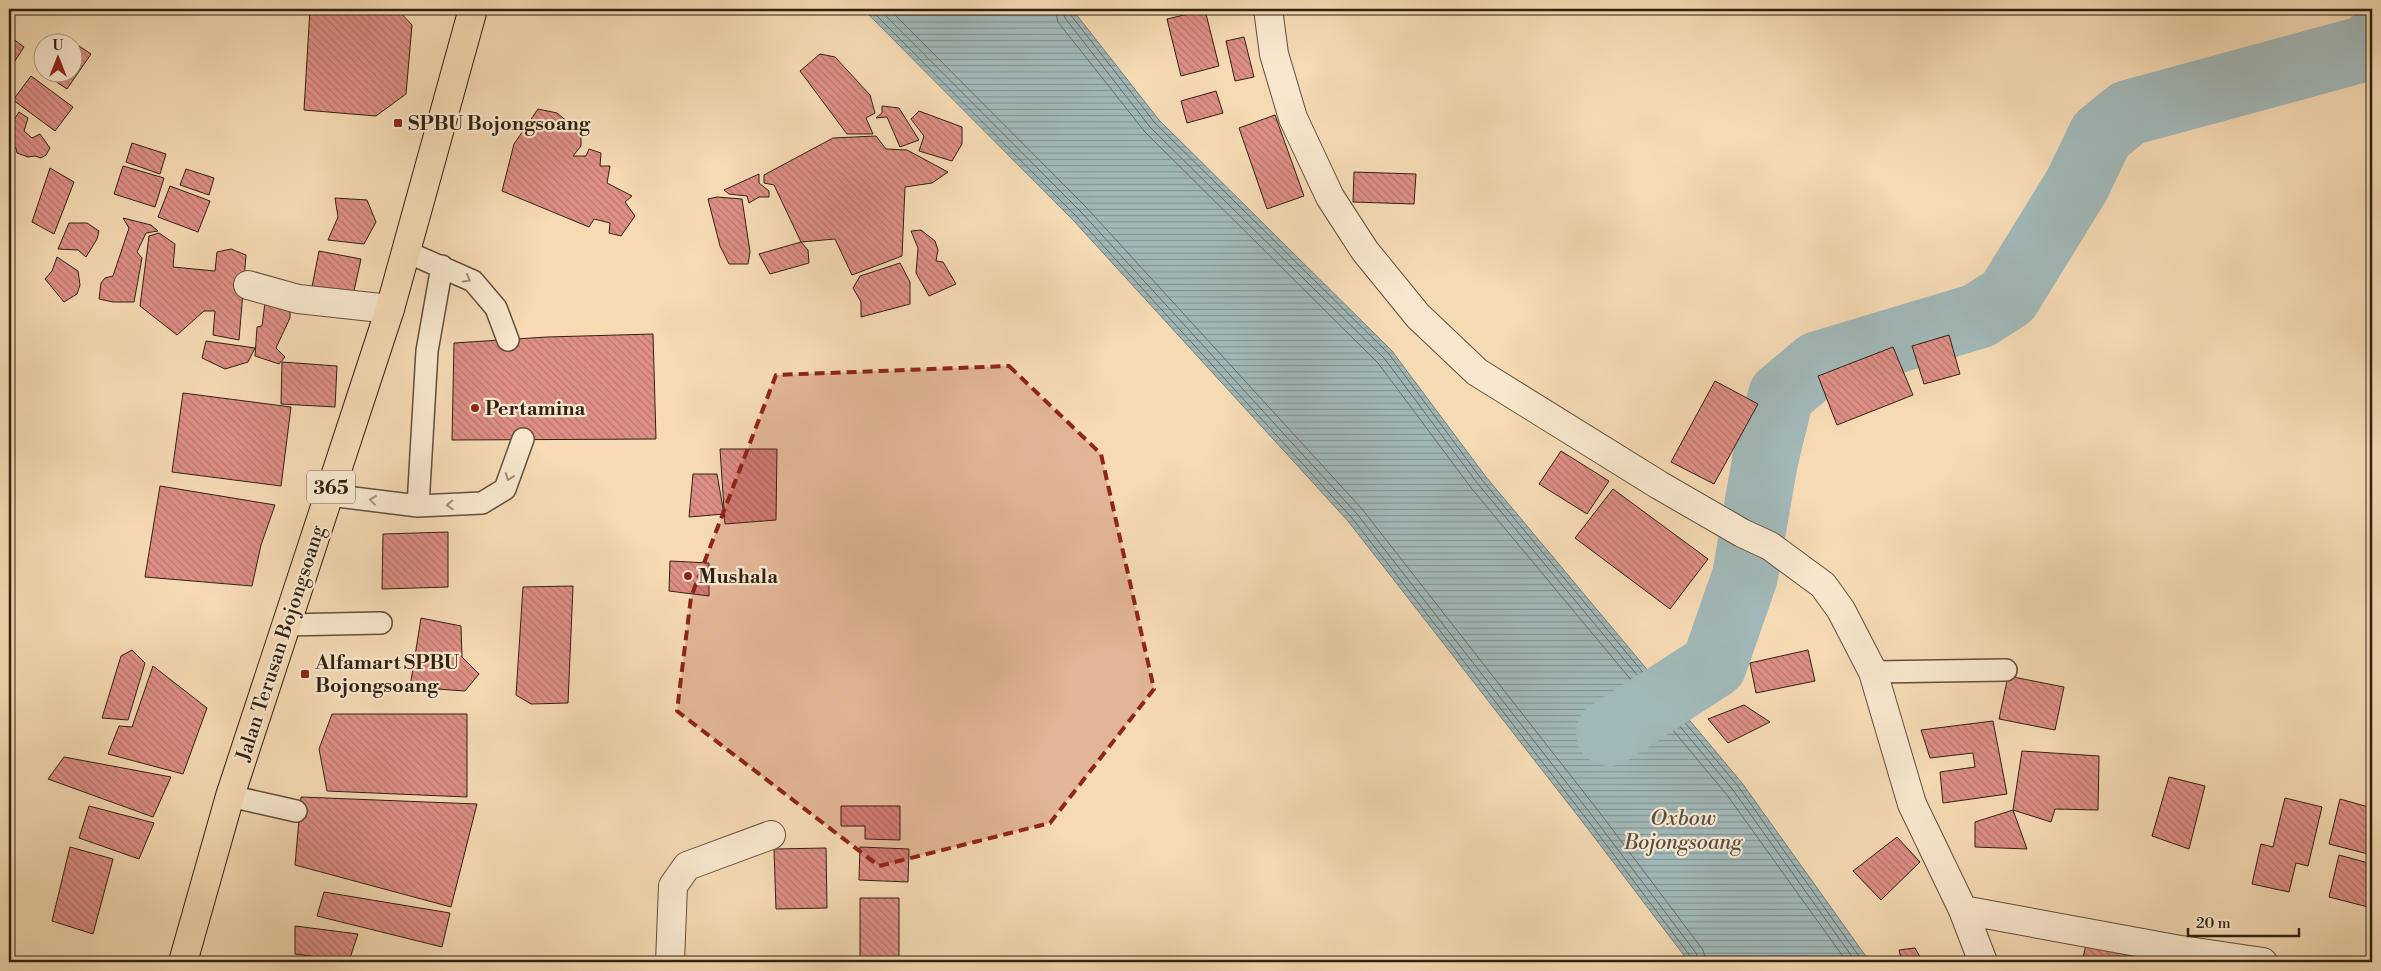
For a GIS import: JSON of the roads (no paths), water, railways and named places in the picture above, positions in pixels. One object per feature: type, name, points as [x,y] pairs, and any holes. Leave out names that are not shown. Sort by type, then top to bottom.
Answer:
[{"type":"main road","name":"Jalan Terusan Bojongsoang","points":[[183,962],[230,796],[390,309],[473,9]]},
{"type":"street","points":[[1268,9],[1274,54],[1293,118],[1330,197],[1365,251],[1418,316],[1476,372],[1532,405],[1569,431],[1742,533],[1770,546],[1823,585],[1841,610],[1872,672],[1912,804],[1963,910],[1983,962]]},
{"type":"street","points":[[248,285],[298,299],[390,309]]},
{"type":"street","points":[[670,962],[673,886],[687,866],[771,835]]},
{"type":"street","points":[[1963,910],[2175,949],[2263,962]]},
{"type":"lane","points":[[407,252],[473,281],[496,308],[508,340]]},
{"type":"lane","points":[[418,506],[427,351],[442,266]]},
{"type":"lane","points":[[328,495],[418,506],[482,503],[505,489],[523,439]]},
{"type":"lane","points":[[285,625],[381,623]]},
{"type":"lane","points":[[1872,672],[2006,670]]},
{"type":"lane","points":[[230,796],[296,811]]},
{"type":"water","name":"Oxbow Bojongsoang","points":[[863,9],[1072,9],[1159,120],[1392,351],[1486,477],[1742,783],[1870,962],[1689,962],[1585,825],[1348,521],[1073,220]]},
{"type":"waterway","points":[[1609,733],[1714,665],[1745,576],[1765,461],[1781,395],[1818,364],[1978,316],[2008,297],[2077,185],[2101,135],[2128,113],[2367,48],[2372,43]]},
{"type":"place","name":"SPBU Bojongsoang","points":[[398,123]]},
{"type":"place","name":"Pertamina","points":[[475,408]]},
{"type":"place","name":"Mushala","points":[[688,576]]},
{"type":"place","name":"Alfamart SPBU Bojongsoang","points":[[305,674]]}]
